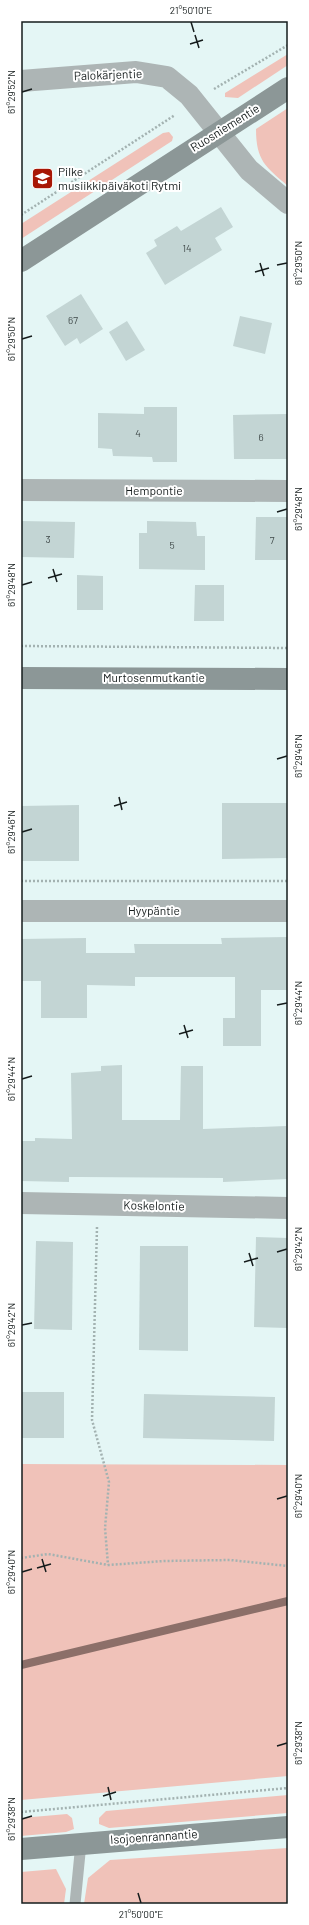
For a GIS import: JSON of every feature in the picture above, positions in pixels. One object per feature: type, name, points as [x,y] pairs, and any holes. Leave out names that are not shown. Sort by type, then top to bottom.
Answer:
[{"type":"street","name":"Palokärjentie","points":[[21,81],[136,72],[167,77],[189,95],[219,132]]},
{"type":"street","name":"Ruosniementie","points":[[21,261],[288,88]]},
{"type":"street","points":[[219,132],[249,170],[288,203]]},
{"type":"street","name":"Hempontie","points":[[21,490],[288,490]]},
{"type":"street","name":"Murtosenmutkantie","points":[[21,678],[288,679]]},
{"type":"street","name":"Hyypäntie","points":[[21,911],[288,911]]},
{"type":"street","name":"Koskelontie","points":[[21,1203],[288,1208]]},
{"type":"street","name":"Isojoenrannantie","points":[[21,1849],[288,1827]]},
{"type":"lane","points":[[75,1904],[81,1843]]},
{"type":"path","points":[[21,215],[194,103],[288,45]]},
{"type":"path","points":[[21,646],[288,648]]},
{"type":"path","points":[[21,881],[288,881]]},
{"type":"path","points":[[97,1205],[92,1420],[109,1482],[105,1528],[108,1565]]},
{"type":"path","points":[[21,1558],[48,1554],[108,1565],[164,1561],[230,1560],[288,1566]]},
{"type":"path","points":[[21,1812],[288,1788]]},
{"type":"shaded area","points":[[288,54],[288,65],[238,98],[225,97],[225,93]]},
{"type":"shaded area","points":[[288,108],[288,186],[268,168],[260,156],[256,140],[256,129]]},
{"type":"shaded area","points":[[169,132],[173,137],[172,141],[21,239],[21,224],[163,133]]},
{"type":"shaded area","points":[[21,1464],[288,1465],[288,1776],[21,1800]]},
{"type":"shaded area","points":[[288,1795],[288,1813],[109,1828],[99,1824],[99,1818],[106,1811]]},
{"type":"shaded area","points":[[67,1814],[72,1818],[74,1829],[66,1832],[21,1836],[21,1818]]},
{"type":"shaded area","points":[[288,1848],[288,1904],[84,1904],[88,1878],[110,1860]]},
{"type":"shaded area","points":[[56,1869],[66,1889],[64,1904],[21,1904],[21,1872]]},
{"type":"building","points":[[221,207],[233,227],[215,238],[222,250],[165,285],[146,253],[157,246],[154,240],[177,226],[181,231]]},
{"type":"building","points":[[81,294],[103,329],[80,344],[77,338],[65,346],[46,316]]},
{"type":"building","points":[[240,316],[272,323],[265,354],[233,346]]},
{"type":"building","points":[[127,321],[145,350],[126,361],[109,332]]},
{"type":"building","points":[[144,407],[177,407],[177,462],[153,462],[152,457],[113,456],[112,449],[98,448],[98,413],[144,414]]},
{"type":"building","points":[[288,414],[288,459],[234,459],[233,415]]},
{"type":"building","points":[[256,517],[288,517],[288,560],[255,560]]},
{"type":"building","points":[[21,521],[75,522],[74,558],[21,557]]},
{"type":"building","points":[[147,521],[196,522],[197,536],[205,536],[205,570],[139,569],[139,533],[147,533]]},
{"type":"building","points":[[77,575],[103,576],[103,610],[77,610]]},
{"type":"building","points":[[195,585],[224,585],[224,621],[194,621]]},
{"type":"building","points":[[222,803],[288,803],[288,858],[222,859]]},
{"type":"building","points":[[79,805],[79,861],[21,861],[21,806]]},
{"type":"building","points":[[288,937],[288,990],[261,990],[261,1046],[223,1046],[223,1018],[235,1018],[235,977],[135,977],[135,986],[87,985],[87,1018],[41,1018],[41,981],[21,981],[21,939],[86,938],[86,953],[135,953],[134,944],[222,944],[221,938]]},
{"type":"building","points":[[122,1065],[122,1120],[180,1120],[181,1066],[203,1066],[203,1129],[286,1126],[288,1179],[223,1182],[223,1178],[69,1177],[69,1182],[21,1181],[21,1141],[35,1141],[35,1138],[72,1139],[71,1073],[101,1071],[101,1066]]},
{"type":"building","points":[[256,1237],[288,1238],[287,1328],[254,1327]]},
{"type":"building","points":[[36,1241],[73,1242],[72,1330],[34,1329]]},
{"type":"building","points":[[140,1246],[188,1246],[188,1351],[139,1350]]},
{"type":"building","points":[[21,1392],[64,1392],[64,1438],[21,1438]]},
{"type":"building","points":[[144,1394],[275,1397],[274,1441],[143,1438]]},
{"type":"waterway","points":[[21,1665],[288,1601]]},
{"type":"place","name":"Pilke musiikkipäiväkoti Rytmi","points":[[43,179]]}]
